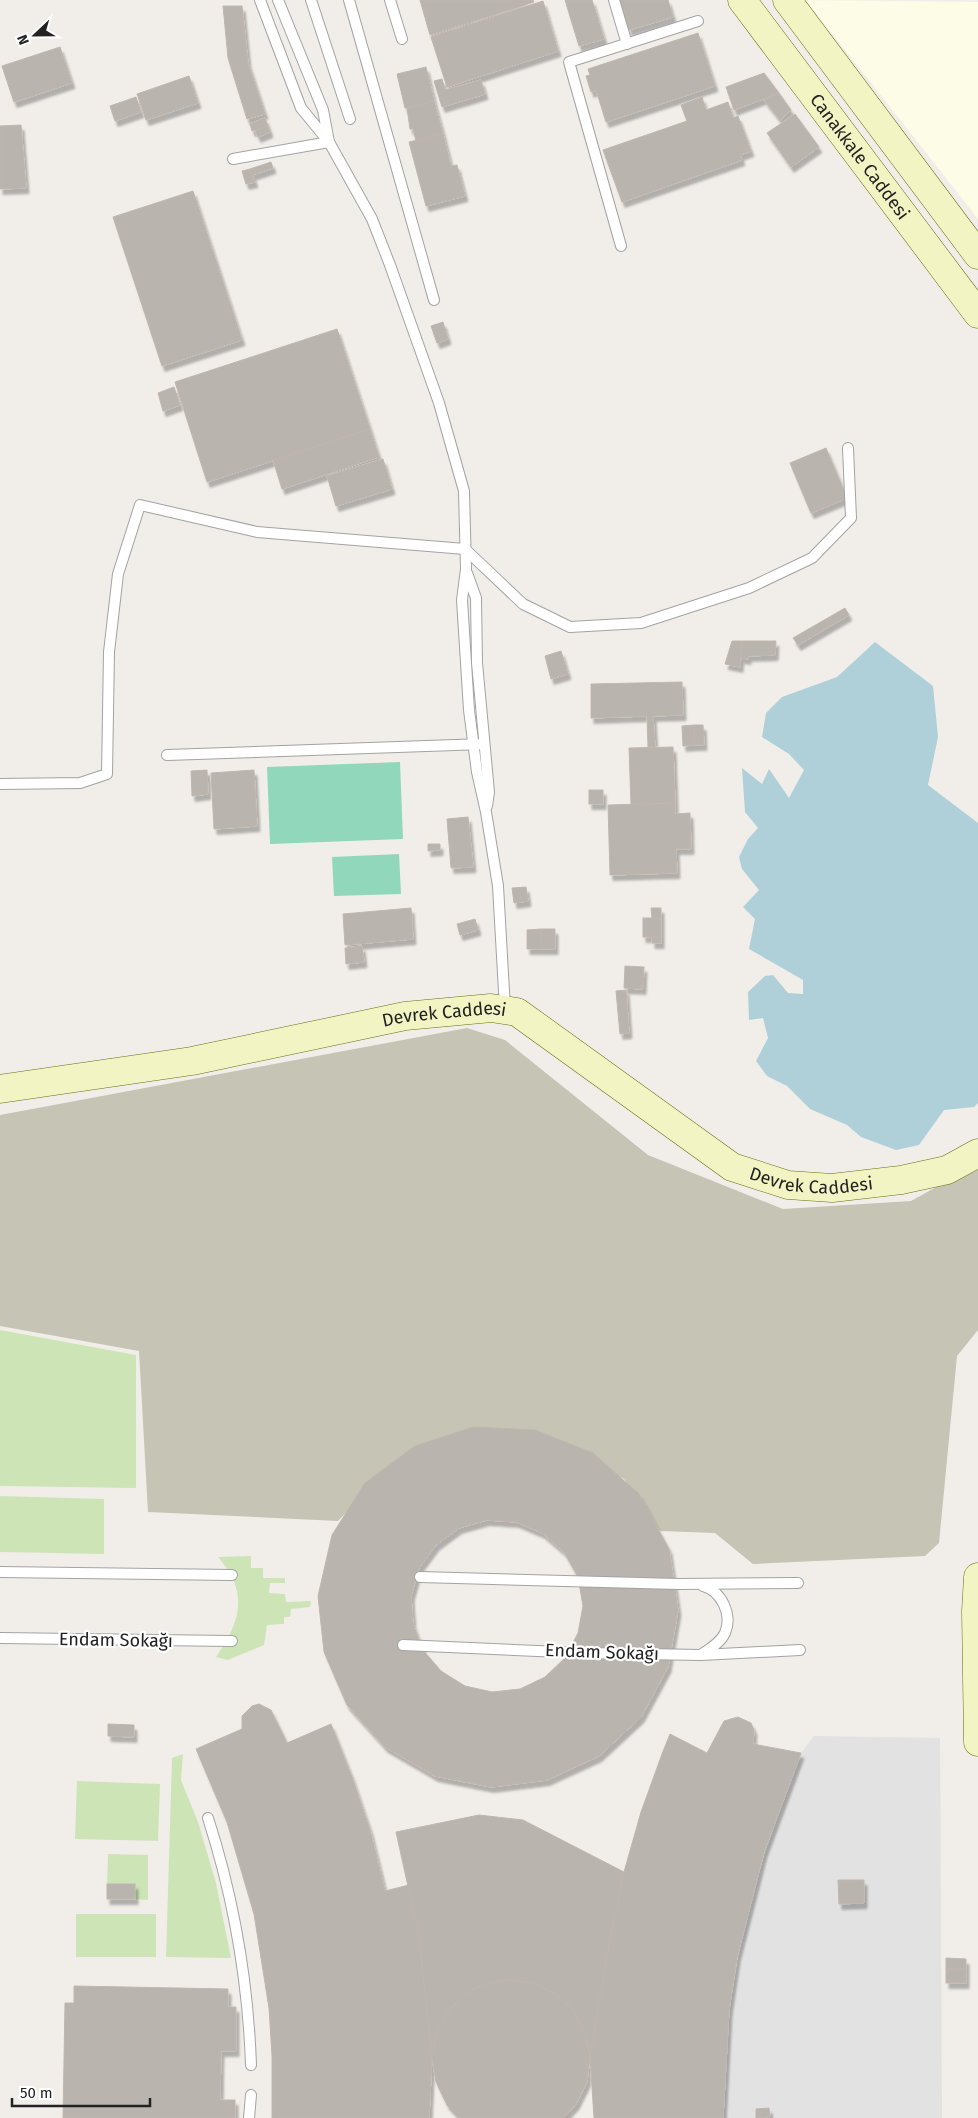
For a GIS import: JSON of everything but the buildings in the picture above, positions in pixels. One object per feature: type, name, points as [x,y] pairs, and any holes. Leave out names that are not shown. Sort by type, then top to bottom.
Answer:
[{"type":"street","name":"Canakkale Caddesi","points":[[742,0],[978,314]]},
{"type":"street","name":"Canakkale Caddesi","points":[[787,0],[978,255]]},
{"type":"street","name":"Devrek Caddesi","points":[[0,1090],[192,1061],[406,1016],[492,1008],[517,1012],[732,1167],[788,1185],[824,1188],[901,1180],[947,1170],[978,1153]]},
{"type":"street","name":"Devrek Caddesi","points":[[901,1180],[978,1134]]},
{"type":"street","points":[[978,1577],[976,1611],[978,1742]]},
{"type":"lane","points":[[260,0],[301,108],[328,142],[372,219],[439,403],[464,491],[466,569],[462,600],[473,744],[498,886],[505,1010]]},
{"type":"lane","points":[[278,0],[323,110],[328,142]]},
{"type":"lane","points":[[311,0],[350,119]]},
{"type":"lane","points":[[349,0],[434,300]]},
{"type":"lane","points":[[390,0],[402,39]]},
{"type":"lane","points":[[614,0],[627,44]]},
{"type":"lane","points":[[622,246],[569,62],[698,21]]},
{"type":"lane","points":[[232,159],[328,142]]},
{"type":"lane","points":[[0,784],[80,783],[106,774],[109,652],[118,574],[140,505],[257,532],[465,549],[523,604],[570,627],[641,623],[749,588],[812,558],[851,518],[848,448]]},
{"type":"lane","points":[[466,569],[476,598],[477,663],[489,792],[486,812]]},
{"type":"lane","points":[[167,755],[484,744]]},
{"type":"lane","points":[[0,1572],[232,1575]]},
{"type":"lane","points":[[420,1577],[678,1584],[798,1583]]},
{"type":"lane","points":[[696,1584],[712,1588],[720,1598],[726,1611],[727,1624],[724,1634],[715,1645],[701,1655]]},
{"type":"lane","name":"Endam Sokağı","points":[[0,1638],[232,1641]]},
{"type":"lane","name":"Endam Sokağı","points":[[403,1645],[584,1653],[701,1655],[800,1650]]},
{"type":"lane","points":[[208,1818],[228,1886],[236,1924],[247,1996],[251,2066]]},
{"type":"lane","points":[[249,2118],[251,2096]]},
{"type":"shaded area","points":[[805,0],[978,2],[978,219],[872,84]]},
{"type":"shaded area","points":[[467,1028],[505,1040],[648,1155],[783,1209],[911,1201],[978,1164],[978,1330],[957,1356],[939,1543],[925,1556],[753,1564],[715,1533],[660,1531],[624,1479],[549,1436],[376,1481],[338,1521],[148,1512],[139,1351],[0,1326],[0,1115]]},
{"type":"shaded area","points":[[814,1736],[940,1738],[942,2118],[723,2118],[729,2010],[749,1904],[782,1801],[801,1753]]},
{"type":"green space","points":[[400,762],[403,839],[270,844],[267,767]]},
{"type":"green space","points":[[399,854],[401,894],[334,896],[332,857]]},
{"type":"green space","points":[[0,1330],[136,1355],[136,1488],[0,1486]]},
{"type":"green space","points":[[0,1496],[104,1499],[104,1554],[0,1552]]},
{"type":"green space","points":[[251,1556],[251,1568],[263,1568],[263,1578],[285,1578],[285,1583],[270,1583],[269,1593],[285,1594],[286,1602],[311,1601],[310,1607],[291,1609],[290,1617],[284,1617],[284,1624],[267,1625],[264,1645],[228,1660],[216,1657],[231,1631],[238,1607],[235,1583],[218,1557]]},
{"type":"green space","points":[[183,1754],[181,1780],[198,1822],[216,1883],[231,1958],[166,1957],[172,1758]]},
{"type":"green space","points":[[77,1781],[160,1784],[158,1841],[75,1839]]},
{"type":"green space","points":[[108,1854],[148,1855],[148,1900],[135,1899],[135,1884],[107,1884]]},
{"type":"green space","points":[[76,1914],[156,1914],[156,1957],[76,1957]]},
{"type":"water","points":[[875,642],[933,686],[938,737],[928,785],[978,823],[978,1103],[974,1107],[944,1110],[919,1145],[896,1150],[861,1137],[847,1125],[810,1109],[787,1086],[767,1076],[756,1061],[768,1038],[763,1018],[749,1020],[748,992],[765,976],[773,975],[788,993],[803,994],[803,980],[749,949],[755,919],[743,907],[759,890],[742,869],[739,857],[748,839],[758,828],[745,812],[742,768],[762,784],[769,769],[789,798],[804,770],[789,754],[762,737],[766,713],[782,697],[837,677]]}]
